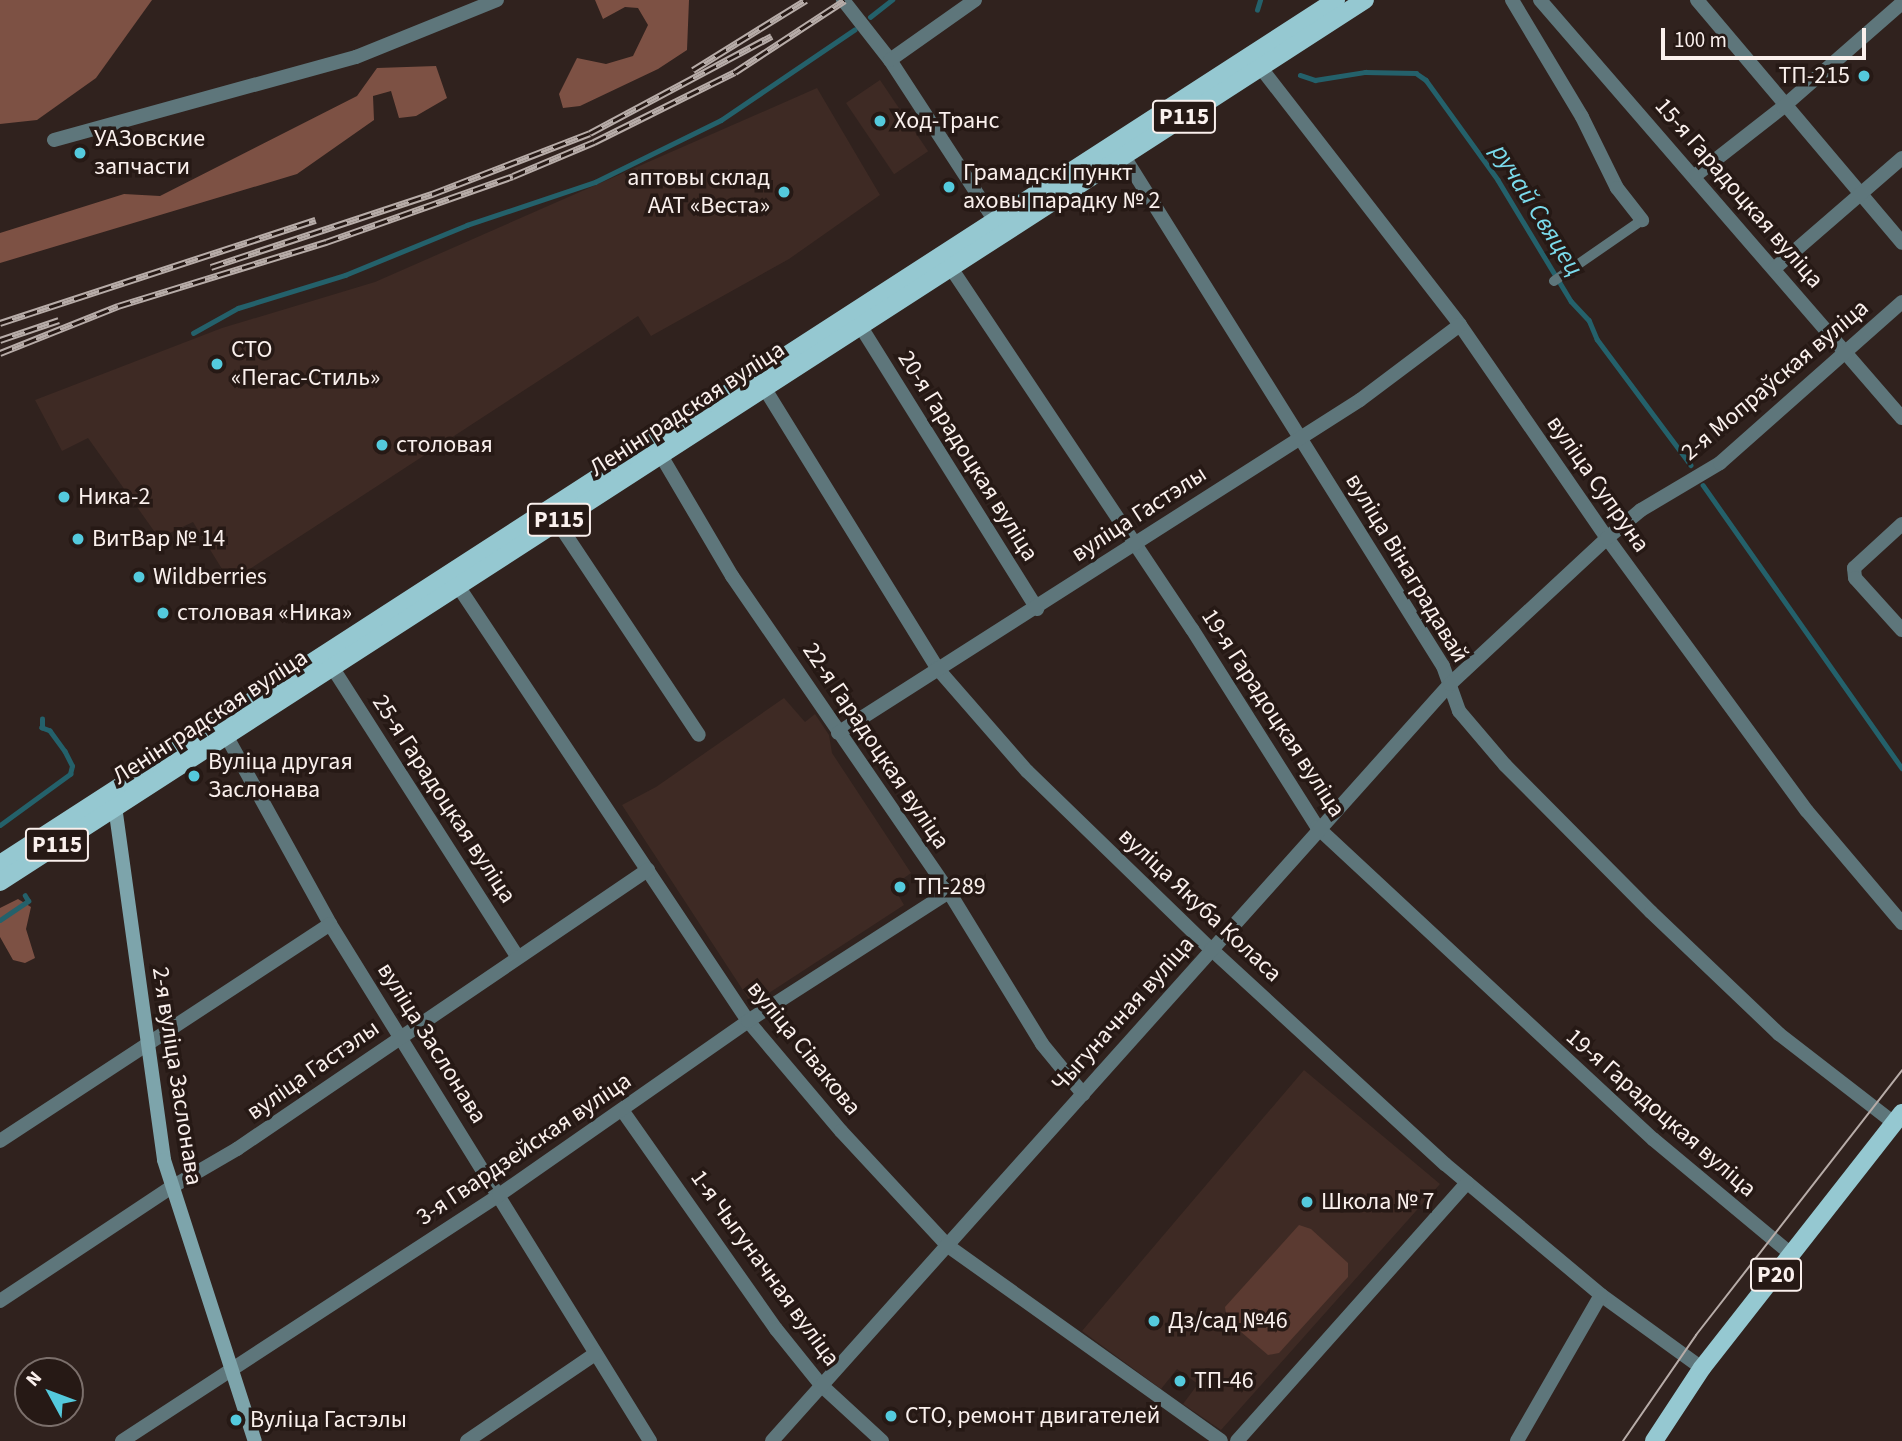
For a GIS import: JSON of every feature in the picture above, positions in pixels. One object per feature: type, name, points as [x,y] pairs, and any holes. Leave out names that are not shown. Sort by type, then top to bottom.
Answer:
[{"type":"main road","name":"Ленінградская вуліца","points":[[1256,62],[1336,0]]},
{"type":"main road","name":"Ленінградская вуліца","points":[[0,864],[114,799],[1256,62],[1365,0]]},
{"type":"main road","name":"Ленінградская вуліца","points":[[0,882],[114,799]]},
{"type":"main road","name":"2-я вуліца Заслонава","points":[[114,799],[170,1188],[255,1441]]},
{"type":"main road","name":"Р20","points":[[1654,1441],[1702,1368],[1898,1118]]},
{"type":"street","points":[[54,140],[356,57],[497,0]]},
{"type":"street","points":[[843,0],[890,60],[999,227]]},
{"type":"street","points":[[890,60],[975,0]]},
{"type":"street","points":[[1511,0],[1582,117],[1617,188],[1643,220],[1568,275],[1554,281]]},
{"type":"street","name":"15-я Гарадоцкая вуліца","points":[[1540,0],[1696,175],[1902,418]]},
{"type":"street","points":[[1697,0],[1783,107],[1902,243]]},
{"type":"street","points":[[1696,175],[1783,107],[1902,4]]},
{"type":"street","name":"вуліца Супруна","points":[[1256,62],[1460,325],[1607,538],[1807,811],[1902,923]]},
{"type":"street","name":"вуліца Вінаградавай","points":[[1120,150],[1302,434],[1450,684],[1459,711],[1505,765],[1651,912],[1779,1034],[1898,1118]]},
{"type":"street","points":[[1775,268],[1902,158]]},
{"type":"street","name":"19-я Гарадоцкая вуліца","points":[[946,261],[1133,546],[1192,629],[1317,827],[1653,1139],[1792,1255]]},
{"type":"street","name":"2-я Мопраўская вуліца","points":[[1607,538],[1641,510],[1720,463],[1902,302]]},
{"type":"street","name":"20-я Гарадоцкая вуліца","points":[[857,320],[1037,609]]},
{"type":"street","name":"вуліца Гастэлы","points":[[838,733],[937,668],[1037,609],[1302,434],[1360,400],[1460,325]]},
{"type":"street","name":"вуліца Якуба Коласа","points":[[762,382],[937,668],[1027,771],[1211,949],[1467,1182],[1601,1295],[1702,1368]]},
{"type":"street","name":"22-я Гарадоцкая вуліца","points":[[657,449],[732,576],[949,891],[1042,1044],[1083,1094]]},
{"type":"street","points":[[553,515],[699,735]]},
{"type":"street","points":[[1902,524],[1854,568],[1855,578],[1902,630]]},
{"type":"street","name":"Чыгуначная вуліца","points":[[772,1441],[1083,1094],[1317,827],[1450,684],[1607,538]]},
{"type":"street","name":"вуліца Сівакова","points":[[453,579],[748,1021],[948,1246],[1221,1441]]},
{"type":"street","name":"25-я Гарадоцкая вуліца","points":[[328,661],[517,956]]},
{"type":"street","name":"вуліца Заслонава","points":[[223,730],[330,924],[650,1441]]},
{"type":"street","name":"вуліца Гастэлы","points":[[0,1301],[170,1188],[237,1149],[517,956],[648,870]]},
{"type":"street","name":"3-я Гвардзейская вуліца","points":[[122,1441],[499,1195],[748,1021],[949,891]]},
{"type":"street","points":[[0,1141],[149,1047],[330,924]]},
{"type":"street","name":"1-я Чыгуначная вуліца","points":[[622,1111],[776,1329],[821,1385],[882,1441]]},
{"type":"street","points":[[1237,1441],[1467,1182]]},
{"type":"street","points":[[1517,1441],[1601,1295]]},
{"type":"street","points":[[467,1441],[595,1354]]},
{"type":"shaded area","points":[[0,0],[152,0],[96,78],[37,120],[0,124]]},
{"type":"shaded area","points":[[595,0],[689,0],[687,50],[658,69],[580,106],[563,108],[559,94],[577,58],[606,64],[633,56],[648,25],[638,8],[625,7],[603,19]]},
{"type":"shaded area","points":[[436,66],[447,98],[416,116],[399,118],[391,91],[373,96],[374,120],[297,174],[0,263],[0,233],[124,194],[160,196],[357,96],[377,68]]},
{"type":"shaded area","points":[[880,80],[928,151],[894,174],[846,103]]},
{"type":"shaded area","points":[[817,88],[880,195],[789,259],[651,336],[638,316],[230,582],[193,522],[159,538],[88,438],[62,451],[35,400],[222,328],[375,282]]},
{"type":"shaded area","points":[[784,698],[805,722],[815,714],[829,735],[832,753],[911,873],[893,886],[904,905],[752,1004],[622,805],[656,787]]},
{"type":"shaded area","points":[[18,899],[31,907],[26,929],[35,958],[25,963],[13,960],[0,937],[0,908]]},
{"type":"shaded area","name":"Школа № 7","points":[[1304,1070],[1440,1184],[1221,1430],[1183,1404],[1198,1384],[1177,1369],[1161,1389],[1082,1331]]},
{"type":"shaded area","points":[[1299,1225],[1311,1229],[1348,1263],[1348,1277],[1279,1353],[1268,1355],[1227,1320],[1225,1307]]},
{"type":"waterway","points":[[870,17],[892,0]]},
{"type":"waterway","name":"ручай Свяцец","points":[[1257,10],[1260,0]]},
{"type":"waterway","points":[[193,333],[238,308],[345,275],[467,225],[595,182],[721,120],[854,30]]},
{"type":"waterway","name":"ручай Свяцец","points":[[1300,75],[1315,80],[1365,72],[1416,73],[1426,80],[1498,180],[1571,301],[1589,320],[1597,339],[1691,465]]},
{"type":"waterway","name":"ручай Свяцец","points":[[1703,485],[1902,768]]},
{"type":"waterway","points":[[0,825],[70,774],[72,766],[65,752],[50,731],[42,728],[42,719]]},
{"type":"waterway","points":[[0,920],[28,901],[25,896]]},
{"type":"tram line","points":[[1623,1441],[1696,1335],[1902,1070]]},
{"type":"railway","points":[[693,70],[806,0]]},
{"type":"railway","points":[[0,353],[118,306],[326,242],[513,176],[594,142],[735,72],[845,0]]},
{"type":"railway","points":[[211,267],[432,194],[590,133],[772,36]]},
{"type":"railway","points":[[0,323],[316,220]]},
{"type":"railway","points":[[0,340],[59,320]]},
{"type":"place","name":"ТП-215","points":[[1864,76]]},
{"type":"place","name":"Ход-Транс","points":[[880,121]]},
{"type":"place","name":"УАЗовские запчасти","points":[[80,153]]},
{"type":"place","name":"Грамадскі пункт аховы парадку № 2","points":[[949,187]]},
{"type":"place","name":"аптовы склад ААТ «Веста»","points":[[784,192]]},
{"type":"place","name":"СТО «Пегас-Стиль»","points":[[217,364]]},
{"type":"place","name":"столовая","points":[[382,445]]},
{"type":"place","name":"Ника-2","points":[[64,497]]},
{"type":"place","name":"ВитВар № 14","points":[[78,539]]},
{"type":"place","name":"Wildberries","points":[[139,577]]},
{"type":"place","name":"столовая «Ника»","points":[[163,613]]},
{"type":"place","name":"Вуліца другая Заслонава","points":[[194,776]]},
{"type":"place","name":"ТП-289","points":[[900,887]]},
{"type":"place","name":"Школа № 7","points":[[1307,1202]]},
{"type":"place","name":"Дз/сад №46","points":[[1154,1321]]},
{"type":"place","name":"ТП-46","points":[[1180,1381]]},
{"type":"place","name":"СТО, ремонт двигателей","points":[[891,1416]]},
{"type":"place","name":"Вуліца Гастэлы","points":[[236,1420]]}]
